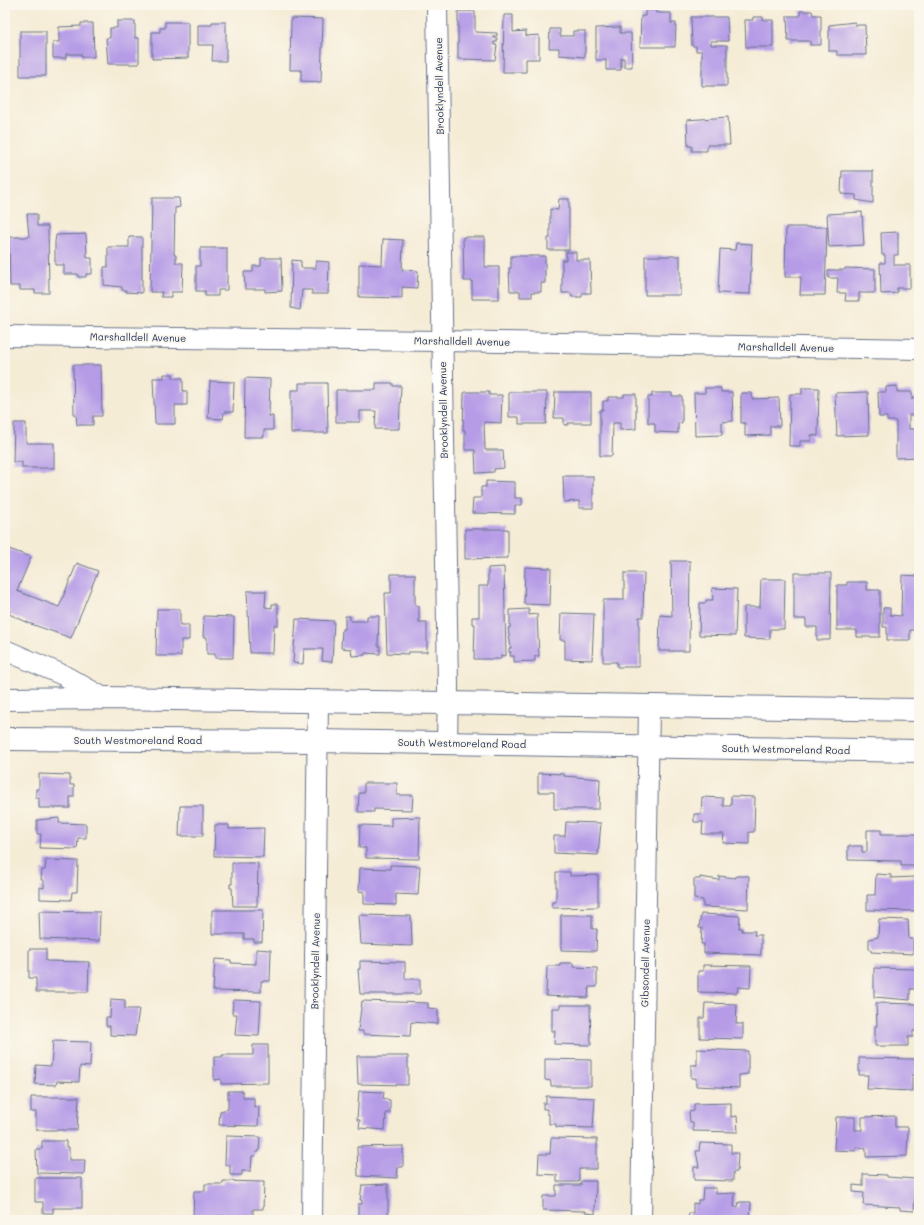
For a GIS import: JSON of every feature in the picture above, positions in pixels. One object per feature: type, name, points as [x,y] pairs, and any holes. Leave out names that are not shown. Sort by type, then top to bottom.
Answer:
[{"type":"main road","points":[[5,699],[104,698],[919,710]]},
{"type":"main road","name":"South Westmoreland Road","points":[[5,739],[317,740],[919,752]]},
{"type":"street","name":"Brooklyndell Avenue","points":[[437,5],[447,743]]},
{"type":"street","name":"Marshalldell Avenue","points":[[5,336],[442,341],[919,349]]},
{"type":"street","points":[[5,650],[63,675],[104,698]]},
{"type":"street","name":"Brooklyndell Avenue","points":[[312,1220],[318,702]]},
{"type":"street","name":"Gibsondell Avenue","points":[[641,1220],[649,707]]},
{"type":"building","points":[[645,10],[656,10],[656,13],[671,13],[671,23],[676,23],[675,47],[640,47],[641,16],[645,16]]},
{"type":"building","points":[[458,11],[475,11],[475,32],[497,33],[497,36],[494,36],[494,38],[497,38],[497,42],[494,42],[494,45],[497,45],[495,60],[458,59]]},
{"type":"building","points":[[800,11],[812,11],[813,15],[821,15],[821,45],[810,45],[810,41],[788,41],[787,16],[800,16]]},
{"type":"building","points":[[504,15],[513,15],[513,32],[526,31],[526,36],[539,35],[539,59],[526,59],[526,72],[503,72]]},
{"type":"building","points":[[691,17],[727,17],[728,41],[711,41],[711,45],[727,45],[727,86],[702,86],[702,51],[696,51],[696,46],[692,46]]},
{"type":"building","points":[[753,17],[763,17],[763,20],[773,20],[773,47],[746,47],[745,20],[753,20]]},
{"type":"building","points":[[291,18],[323,19],[321,82],[301,81],[301,70],[290,70]]},
{"type":"building","points":[[117,21],[135,21],[135,38],[139,38],[139,64],[108,64],[106,38],[110,38],[110,28],[117,28]]},
{"type":"building","points":[[165,22],[188,22],[188,58],[152,59],[152,32],[160,32],[160,28],[165,28]]},
{"type":"building","points":[[212,22],[226,22],[226,61],[212,61],[213,45],[198,45],[198,25],[212,25]]},
{"type":"building","points":[[855,22],[855,25],[865,25],[866,55],[837,55],[837,51],[829,51],[829,25]]},
{"type":"building","points":[[81,23],[93,23],[94,57],[81,57],[81,54],[66,54],[66,58],[53,58],[53,42],[59,42],[59,27],[81,26]]},
{"type":"building","points":[[620,27],[620,33],[631,33],[632,67],[624,67],[624,58],[621,58],[621,70],[606,70],[606,60],[596,60],[596,28]]},
{"type":"building","points":[[550,29],[560,29],[560,36],[573,36],[573,31],[585,31],[585,57],[559,55],[559,48],[549,48]]},
{"type":"building","points":[[20,31],[46,31],[46,76],[20,76]]},
{"type":"building","points":[[728,117],[730,145],[707,145],[707,151],[692,151],[692,146],[688,146],[687,120]]},
{"type":"building","points":[[842,171],[873,171],[873,203],[856,200],[856,195],[841,194]]},
{"type":"building","points":[[152,198],[179,198],[180,207],[175,208],[174,255],[176,255],[176,263],[183,263],[182,292],[171,292],[171,297],[161,297],[162,292],[150,292]]},
{"type":"building","points":[[559,199],[569,199],[569,250],[548,250],[548,238],[550,238],[550,209],[558,210]]},
{"type":"building","points":[[862,212],[864,245],[829,247],[827,214]]},
{"type":"building","points":[[27,214],[37,214],[37,226],[48,226],[49,293],[35,293],[35,290],[20,290],[20,286],[10,286],[9,237],[29,237]]},
{"type":"building","points":[[786,227],[827,227],[825,295],[800,295],[801,277],[785,277]]},
{"type":"building","points":[[898,232],[898,255],[894,255],[894,265],[910,265],[910,288],[897,288],[897,293],[881,294],[880,263],[885,263],[885,255],[882,255],[881,233]]},
{"type":"building","points":[[86,234],[87,258],[92,258],[92,274],[86,274],[86,277],[78,277],[78,274],[64,274],[64,265],[55,265],[56,235]]},
{"type":"building","points":[[129,237],[142,237],[142,293],[126,292],[126,290],[122,290],[122,287],[104,285],[104,267],[108,267],[108,247],[129,247]]},
{"type":"building","points":[[463,237],[485,237],[485,267],[499,267],[499,299],[472,299],[472,281],[464,281]]},
{"type":"building","points":[[383,239],[403,240],[402,270],[418,271],[417,288],[402,287],[402,298],[359,297],[359,264],[382,265]]},
{"type":"building","points":[[736,243],[752,244],[750,294],[718,293],[720,249],[735,250]]},
{"type":"building","points":[[200,248],[227,248],[227,290],[218,290],[218,296],[205,296],[205,291],[196,291],[196,266],[200,266]]},
{"type":"building","points":[[566,252],[576,252],[576,260],[590,260],[591,293],[582,293],[582,297],[572,297],[571,293],[562,293],[562,260],[566,260]]},
{"type":"building","points":[[511,256],[545,256],[545,283],[541,283],[541,292],[532,292],[532,297],[520,297],[520,291],[510,291],[509,268],[511,268]]},
{"type":"building","points":[[645,256],[680,256],[680,295],[645,295]]},
{"type":"building","points":[[261,258],[281,258],[282,291],[265,292],[265,289],[245,289],[244,272],[253,272],[253,266],[261,266]]},
{"type":"building","points":[[292,260],[301,261],[301,268],[316,268],[316,261],[329,262],[328,294],[312,294],[312,290],[302,290],[300,310],[291,308]]},
{"type":"building","points":[[845,268],[875,269],[875,293],[859,293],[859,301],[845,301],[846,293],[837,293],[838,278],[828,278],[828,270],[845,270]]},
{"type":"building","points":[[73,365],[101,365],[102,416],[93,416],[93,425],[77,425],[76,415],[74,415]]},
{"type":"building","points":[[164,374],[173,374],[173,378],[183,378],[183,391],[187,391],[187,405],[175,405],[175,424],[155,424],[153,378],[164,378]]},
{"type":"building","points":[[245,378],[270,379],[269,416],[273,416],[273,430],[264,430],[264,437],[244,437]]},
{"type":"building","points":[[210,381],[234,382],[233,412],[224,412],[223,419],[208,418]]},
{"type":"building","points":[[299,383],[327,383],[328,433],[291,433],[291,390],[299,390]]},
{"type":"building","points":[[376,383],[393,383],[393,386],[401,386],[399,429],[375,429],[376,411],[360,411],[360,422],[336,422],[336,390],[376,390]]},
{"type":"building","points":[[897,386],[897,392],[912,392],[912,400],[914,397],[919,397],[919,417],[909,415],[909,429],[919,429],[919,457],[896,458],[896,421],[887,421],[887,417],[879,417],[878,392],[886,392],[886,387]]},
{"type":"building","points":[[705,388],[721,388],[721,392],[732,392],[733,421],[722,422],[722,435],[695,436],[694,393],[705,393]]},
{"type":"building","points":[[802,388],[819,388],[818,436],[811,435],[811,441],[800,441],[800,446],[789,446],[790,394],[802,394]]},
{"type":"building","points":[[489,392],[489,395],[502,395],[501,423],[484,422],[485,450],[503,450],[504,468],[494,469],[494,472],[476,473],[475,450],[465,450],[465,430],[463,430],[464,393]]},
{"type":"building","points":[[509,392],[547,392],[546,424],[519,424],[519,417],[509,417]]},
{"type":"building","points":[[555,392],[591,392],[591,423],[568,423],[568,425],[564,425],[564,418],[554,418]]},
{"type":"building","points":[[868,392],[869,435],[837,436],[835,393]]},
{"type":"building","points":[[652,393],[672,393],[672,396],[682,396],[682,423],[678,423],[678,433],[655,432],[655,423],[648,423],[648,397],[652,397]]},
{"type":"building","points":[[741,393],[752,393],[752,399],[779,398],[780,426],[770,426],[770,435],[745,436],[745,423],[741,423]]},
{"type":"building","points":[[624,394],[636,394],[636,429],[620,430],[620,423],[613,423],[612,456],[600,456],[600,410],[603,410],[603,401],[608,401],[608,397],[624,397]]},
{"type":"building","points":[[14,423],[26,423],[26,443],[54,443],[54,468],[22,468],[22,462],[13,462]]},
{"type":"building","points":[[563,476],[593,476],[593,508],[579,508],[579,501],[564,502]]},
{"type":"building","points":[[486,481],[515,482],[515,498],[522,498],[522,505],[515,505],[515,514],[472,513],[473,498],[481,498],[481,487],[486,487]]},
{"type":"building","points":[[465,529],[508,529],[508,558],[465,559]]},
{"type":"building","points":[[9,549],[31,557],[17,591],[59,607],[77,563],[98,571],[71,638],[31,624],[9,614],[10,611],[5,609],[5,559]]},
{"type":"building","points":[[671,561],[690,561],[689,651],[659,651],[660,615],[672,616]]},
{"type":"building","points":[[504,567],[506,656],[501,655],[501,659],[474,659],[475,624],[472,624],[472,617],[479,617],[479,586],[488,586],[488,568]]},
{"type":"building","points":[[525,567],[551,568],[550,605],[524,604]]},
{"type":"building","points":[[624,573],[644,573],[643,617],[639,617],[639,667],[617,667],[617,662],[603,662],[603,600],[624,600]]},
{"type":"building","points":[[794,573],[831,573],[830,640],[817,640],[817,627],[806,627],[806,619],[794,619]]},
{"type":"building","points":[[391,574],[415,574],[415,606],[419,606],[419,622],[427,622],[427,652],[408,652],[408,654],[387,653],[385,593],[391,593]]},
{"type":"building","points":[[902,575],[919,576],[919,630],[910,630],[910,640],[887,640],[887,627],[883,627],[883,608],[890,608],[890,615],[901,616]]},
{"type":"building","points":[[761,579],[785,579],[784,629],[770,629],[770,639],[744,638],[744,607],[760,607]]},
{"type":"building","points":[[847,582],[867,582],[867,590],[880,590],[880,637],[857,637],[857,630],[837,630],[837,585],[847,585]]},
{"type":"building","points":[[712,588],[737,589],[735,636],[699,635],[700,603],[706,603],[706,600],[713,600]]},
{"type":"building","points":[[247,591],[266,591],[265,607],[272,608],[272,604],[278,604],[278,625],[274,625],[273,653],[250,653]]},
{"type":"building","points":[[157,609],[180,609],[180,625],[189,625],[189,640],[181,640],[181,656],[156,656]]},
{"type":"building","points":[[529,609],[529,615],[537,614],[539,656],[535,656],[535,661],[514,662],[514,656],[510,656],[511,652],[509,652],[509,648],[511,648],[508,628],[510,628],[510,610]]},
{"type":"building","points":[[561,613],[594,614],[592,660],[565,659],[565,640],[560,640]]},
{"type":"building","points":[[204,616],[234,617],[233,658],[215,658],[215,654],[207,654],[207,637],[203,637]]},
{"type":"building","points":[[345,616],[350,616],[350,621],[367,621],[367,616],[379,616],[378,646],[380,646],[380,654],[365,653],[365,655],[352,656],[351,649],[341,648],[342,629],[345,629]]},
{"type":"building","points":[[296,619],[334,621],[332,662],[322,661],[323,649],[304,649],[303,664],[293,663]]},
{"type":"building","points":[[538,773],[564,774],[564,776],[600,779],[599,809],[554,809],[554,792],[538,792]]},
{"type":"building","points":[[39,774],[70,775],[70,785],[74,785],[74,797],[70,797],[70,808],[39,808],[39,798],[36,798],[36,789],[39,789]]},
{"type":"building","points":[[364,783],[397,783],[397,795],[413,795],[412,810],[374,809],[374,812],[358,812],[359,793],[364,793]]},
{"type":"building","points":[[731,796],[755,797],[754,832],[749,832],[749,844],[723,843],[724,834],[702,834],[703,822],[694,822],[694,814],[701,814],[702,797],[723,798],[723,806],[731,806]]},
{"type":"building","points":[[180,806],[203,806],[203,836],[179,836]]},
{"type":"building","points":[[420,817],[419,859],[366,858],[366,848],[359,848],[360,825],[391,826],[391,818]]},
{"type":"building","points":[[59,818],[59,823],[86,824],[86,838],[78,838],[77,849],[40,848],[41,834],[37,834],[37,820]]},
{"type":"building","points":[[566,822],[601,823],[598,855],[554,853],[554,836],[565,836]]},
{"type":"building","points":[[215,825],[229,825],[229,829],[264,828],[263,857],[214,856]]},
{"type":"building","points":[[867,830],[881,830],[881,834],[919,834],[918,866],[901,866],[901,861],[848,860],[848,846],[862,846],[862,852],[867,852]]},
{"type":"building","points":[[46,860],[78,861],[77,892],[72,892],[71,900],[40,899],[40,887],[44,888],[44,880],[41,880],[42,870],[45,870]]},
{"type":"building","points":[[232,863],[258,863],[257,906],[233,906],[232,888],[230,888],[230,884],[232,884]]},
{"type":"building","points":[[390,865],[420,866],[418,895],[396,894],[396,905],[364,904],[364,892],[359,891],[360,868],[390,869]]},
{"type":"building","points":[[556,872],[570,872],[570,876],[598,875],[598,907],[552,908],[552,902],[556,902]]},
{"type":"building","points":[[876,874],[891,875],[891,878],[915,877],[916,911],[867,910],[867,895],[875,895]]},
{"type":"building","points":[[719,876],[736,878],[736,876],[749,876],[748,909],[703,907],[703,900],[694,899],[694,879],[700,879],[700,877],[719,880]]},
{"type":"building","points":[[212,910],[263,910],[262,942],[254,942],[254,939],[244,939],[244,934],[212,934]]},
{"type":"building","points":[[39,911],[100,912],[99,941],[40,939]]},
{"type":"building","points":[[701,914],[740,916],[739,928],[742,928],[742,931],[755,931],[754,935],[761,935],[761,955],[704,953],[704,944],[701,944],[702,928],[699,928]]},
{"type":"building","points":[[359,915],[411,916],[412,946],[361,944]]},
{"type":"building","points":[[561,915],[592,915],[592,929],[597,929],[596,951],[561,950]]},
{"type":"building","points":[[879,919],[908,920],[909,939],[913,939],[913,954],[871,952],[869,949],[869,939],[878,937]]},
{"type":"building","points":[[29,949],[46,949],[46,961],[89,962],[88,992],[36,992],[36,978],[29,978]]},
{"type":"building","points":[[256,949],[271,950],[270,981],[261,981],[261,992],[213,991],[215,959],[231,960],[231,963],[256,964]]},
{"type":"building","points":[[360,961],[405,962],[405,979],[420,979],[420,994],[360,994],[358,969],[360,969]]},
{"type":"building","points":[[560,963],[573,963],[573,967],[597,968],[597,987],[589,987],[588,998],[546,996],[547,966],[560,966]]},
{"type":"building","points":[[703,965],[751,966],[750,988],[738,987],[737,993],[698,992],[698,971],[703,971]]},
{"type":"building","points":[[874,968],[916,969],[916,989],[910,989],[910,1000],[874,997]]},
{"type":"building","points":[[111,999],[125,1000],[125,1009],[139,1009],[135,1036],[110,1035],[110,1026],[106,1026],[106,1017],[110,1017]]},
{"type":"building","points":[[233,1000],[261,1001],[259,1036],[235,1035],[237,1014],[232,1014]]},
{"type":"building","points":[[362,1001],[428,1003],[428,1008],[438,1009],[438,1024],[411,1022],[410,1036],[363,1034],[363,1031],[358,1031]]},
{"type":"building","points":[[705,1003],[737,1004],[736,1024],[743,1024],[743,1039],[700,1038],[700,1018],[704,1018]]},
{"type":"building","points":[[876,1003],[918,1004],[918,1031],[913,1031],[913,1037],[908,1037],[908,1046],[875,1046],[875,1026],[877,1026]]},
{"type":"building","points":[[560,1005],[590,1005],[591,1045],[554,1044],[555,1031],[552,1031],[552,1008],[560,1008]]},
{"type":"building","points":[[53,1041],[91,1042],[90,1067],[80,1066],[79,1082],[57,1081],[56,1085],[35,1084],[36,1065],[51,1066]]},
{"type":"building","points":[[253,1045],[268,1045],[268,1083],[221,1084],[221,1079],[214,1080],[214,1057],[222,1057],[222,1055],[253,1055]]},
{"type":"building","points":[[697,1049],[748,1051],[748,1074],[739,1075],[739,1088],[696,1086],[696,1078],[691,1078],[691,1065],[697,1065]]},
{"type":"building","points":[[357,1056],[408,1056],[408,1085],[358,1084]]},
{"type":"building","points":[[859,1058],[916,1059],[916,1075],[912,1075],[912,1091],[867,1089],[868,1075],[859,1075]]},
{"type":"building","points":[[545,1059],[591,1060],[591,1086],[551,1086],[551,1081],[545,1080]]},
{"type":"building","points":[[228,1091],[243,1091],[243,1098],[254,1098],[254,1107],[259,1107],[258,1126],[219,1125],[220,1111],[228,1109]]},
{"type":"building","points":[[359,1091],[384,1092],[383,1098],[390,1100],[390,1113],[386,1113],[385,1130],[359,1128],[360,1120],[357,1120]]},
{"type":"building","points":[[546,1096],[595,1098],[593,1128],[556,1127],[556,1124],[549,1124],[549,1114],[547,1114],[547,1109],[543,1109],[543,1103],[546,1103]]},
{"type":"building","points":[[31,1097],[79,1097],[77,1130],[36,1130],[36,1112],[31,1112]]},
{"type":"building","points":[[731,1103],[731,1117],[737,1116],[738,1132],[693,1131],[693,1122],[690,1122],[689,1112],[694,1111],[694,1104]]},
{"type":"building","points":[[895,1116],[895,1127],[908,1127],[907,1156],[866,1157],[866,1148],[856,1147],[856,1151],[834,1150],[836,1117],[855,1117],[855,1130],[862,1130],[862,1117]]},
{"type":"building","points":[[226,1136],[260,1137],[259,1152],[256,1152],[255,1156],[252,1156],[251,1171],[242,1171],[242,1175],[230,1175],[230,1165],[225,1165]]},
{"type":"building","points":[[551,1138],[597,1139],[597,1169],[579,1169],[579,1182],[557,1182],[557,1175],[538,1174],[539,1154],[550,1154]]},
{"type":"building","points":[[42,1141],[66,1141],[66,1147],[69,1147],[69,1160],[85,1160],[84,1174],[37,1173],[36,1149],[42,1149]]},
{"type":"building","points":[[700,1143],[731,1144],[731,1153],[738,1153],[737,1172],[733,1172],[733,1181],[694,1180],[694,1167],[699,1167],[696,1151],[699,1151]]},
{"type":"building","points":[[403,1146],[403,1167],[398,1167],[397,1178],[358,1176],[357,1147]]},
{"type":"building","points":[[863,1174],[887,1175],[887,1177],[916,1179],[914,1211],[900,1210],[900,1207],[863,1205],[864,1193],[853,1192],[853,1185],[863,1186]]},
{"type":"building","points":[[35,1178],[82,1178],[82,1208],[53,1208],[53,1213],[43,1213],[43,1202],[35,1202]]},
{"type":"building","points":[[223,1181],[264,1182],[263,1209],[253,1209],[253,1219],[223,1218],[223,1216],[216,1216],[216,1218],[193,1218],[194,1191],[205,1191],[205,1184],[223,1184]]},
{"type":"building","points":[[581,1181],[596,1181],[595,1214],[586,1213],[586,1211],[543,1210],[543,1196],[556,1196],[556,1185],[581,1185]]},
{"type":"building","points":[[388,1184],[388,1217],[358,1217],[358,1204],[362,1204],[362,1200],[360,1200],[362,1185]]},
{"type":"building","points":[[703,1188],[716,1188],[716,1194],[735,1193],[734,1207],[738,1207],[739,1202],[751,1202],[750,1220],[727,1218],[727,1220],[688,1220],[689,1213],[693,1213],[693,1203],[698,1204],[698,1200],[702,1200]]}]
